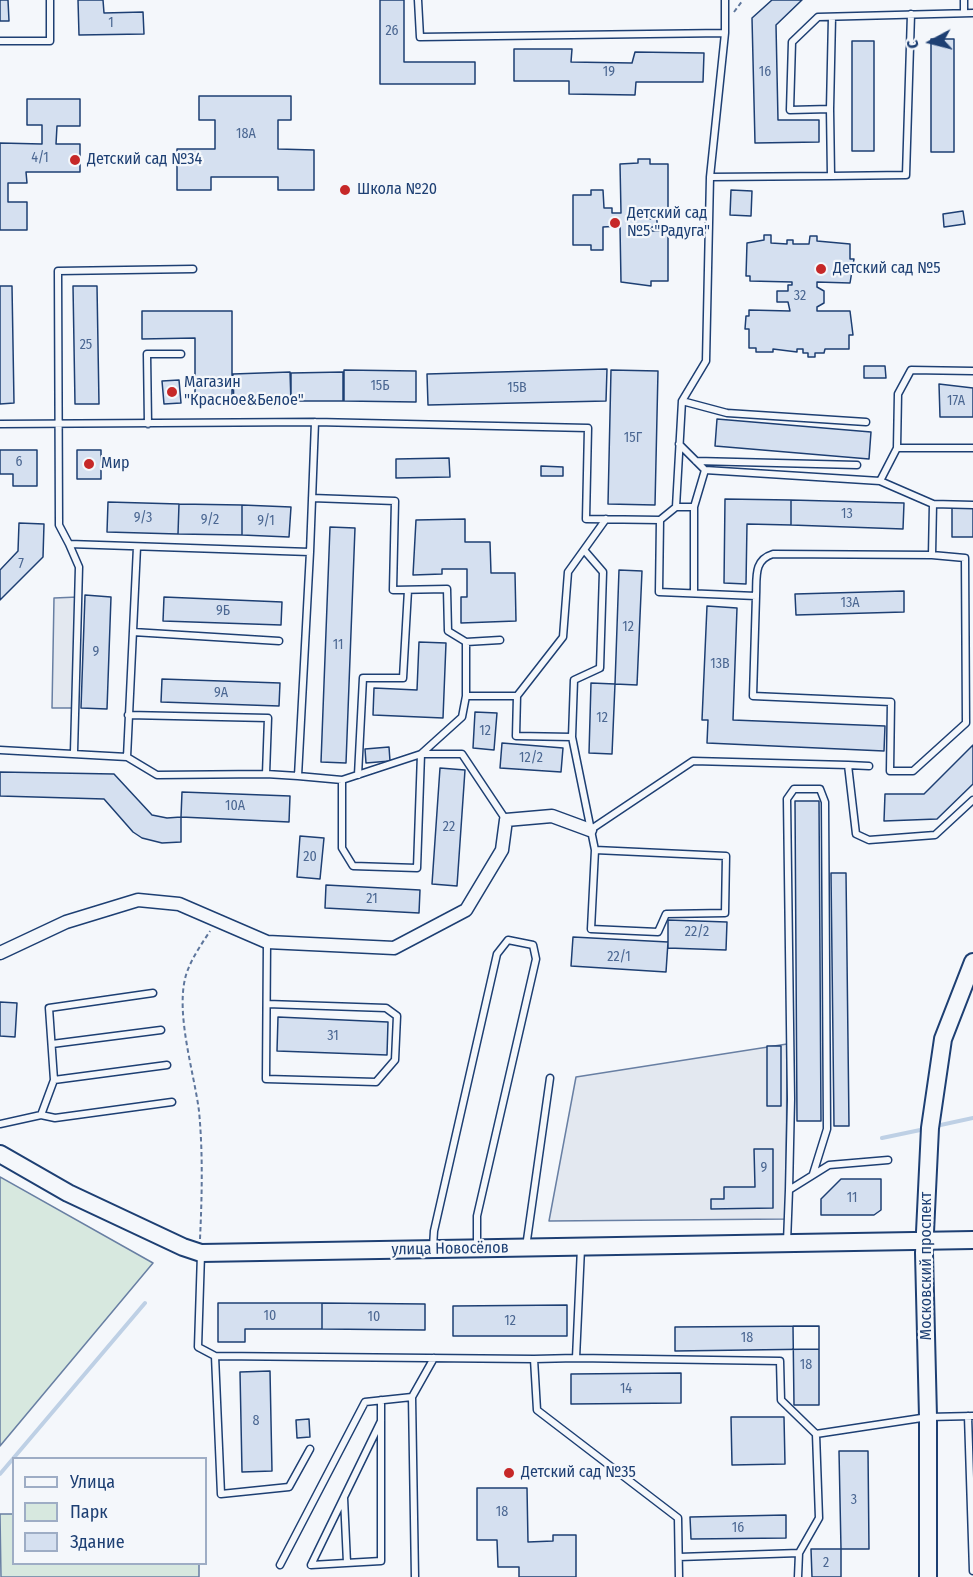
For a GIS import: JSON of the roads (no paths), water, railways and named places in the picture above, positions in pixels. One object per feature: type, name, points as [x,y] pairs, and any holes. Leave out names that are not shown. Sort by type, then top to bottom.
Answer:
[{"type":"street","points":[[0,953],[66,922],[138,900],[179,904],[267,942],[394,948],[466,910],[502,850],[506,820],[552,816],[590,830]]},
{"type":"street","name":"Московский проспект","points":[[928,1577],[928,1417],[924,1239],[930,1128],[943,1039],[973,962]]},
{"type":"street","name":"улица Новосёлов","points":[[0,1154],[68,1193],[201,1253],[924,1239],[973,1240]]},
{"type":"lane","points":[[0,41],[50,41],[50,0]]},
{"type":"lane","points":[[418,0],[420,37],[724,33]]},
{"type":"lane","points":[[676,507],[682,401],[706,361],[710,177],[724,33],[724,0]]},
{"type":"lane","points":[[964,0],[964,13]]},
{"type":"lane","points":[[830,109],[790,110],[792,42],[818,17],[973,13]]},
{"type":"lane","points":[[710,177],[906,175],[911,14]]},
{"type":"lane","points":[[831,176],[832,16]]},
{"type":"lane","points":[[74,752],[79,567],[59,525],[58,271],[193,269]]},
{"type":"lane","points":[[148,424],[147,354],[181,354]]},
{"type":"lane","points":[[880,481],[897,448],[898,394],[911,370],[973,371]]},
{"type":"lane","points":[[682,401],[727,413],[866,422]]},
{"type":"lane","points":[[0,424],[315,422],[588,428],[586,519],[660,520],[676,507],[694,507]]},
{"type":"lane","points":[[298,776],[315,422]]},
{"type":"lane","points":[[679,444],[705,470],[880,481],[933,504],[973,505]]},
{"type":"lane","points":[[897,448],[973,448]]},
{"type":"lane","points":[[696,461],[857,465]]},
{"type":"lane","points":[[693,593],[694,507],[705,470]]},
{"type":"lane","points":[[312,498],[395,501],[393,590],[447,589],[448,631],[466,642],[500,640]]},
{"type":"lane","points":[[932,555],[933,504]]},
{"type":"lane","points":[[572,737],[516,736],[517,696],[563,637],[568,572],[606,519]]},
{"type":"lane","points":[[660,520],[659,592],[756,596]]},
{"type":"lane","points":[[69,544],[310,552]]},
{"type":"lane","points":[[127,757],[137,547]]},
{"type":"lane","points":[[584,550],[603,572],[600,668],[574,680],[572,737],[595,850],[591,929],[658,932],[666,914],[725,914],[726,856],[595,850]]},
{"type":"lane","points":[[773,554],[932,555],[965,558],[966,723],[913,771],[890,771],[891,702],[753,696],[756,596],[758,564],[763,557],[773,554]]},
{"type":"lane","points":[[358,775],[363,678],[403,678],[408,590]]},
{"type":"lane","points":[[133,632],[279,641]]},
{"type":"lane","points":[[342,780],[342,848],[353,866],[417,868],[421,754],[462,717],[466,696],[466,642]]},
{"type":"lane","points":[[466,696],[517,696]]},
{"type":"lane","points":[[128,715],[268,718],[266,774]]},
{"type":"lane","points":[[0,750],[74,752],[127,757],[157,775],[266,774],[342,780],[421,754],[462,754],[506,820]]},
{"type":"lane","points":[[590,830],[693,761],[869,766]]},
{"type":"lane","points":[[848,765],[856,834],[869,840],[935,835],[973,800]]},
{"type":"lane","points":[[787,1243],[791,1099],[787,799],[794,789],[819,789],[825,802],[827,1129],[813,1174]]},
{"type":"lane","points":[[433,1249],[434,1231],[497,954],[508,940],[533,945],[536,959],[477,1216],[477,1249]]},
{"type":"lane","points":[[267,942],[266,1079],[376,1082],[395,1060],[397,1016],[386,1008],[267,1004]]},
{"type":"lane","points":[[41,1115],[54,1080],[49,1008],[153,993]]},
{"type":"lane","points":[[52,1044],[160,1030]]},
{"type":"lane","points":[[54,1080],[167,1065]]},
{"type":"lane","points":[[526,1248],[550,1078]]},
{"type":"lane","points":[[0,1124],[41,1115],[55,1118],[172,1102]]},
{"type":"lane","points":[[789,1190],[829,1165],[888,1160]]},
{"type":"lane","points":[[576,1358],[581,1247]]},
{"type":"lane","points":[[201,1253],[198,1347],[215,1356],[780,1361],[781,1400],[816,1434],[819,1518],[799,1553],[798,1577]]},
{"type":"lane","points":[[215,1356],[221,1494],[289,1487],[310,1449]]},
{"type":"lane","points":[[415,1577],[411,1397],[434,1358]]},
{"type":"lane","points":[[534,1359],[537,1410],[678,1518],[679,1577]]},
{"type":"lane","points":[[280,1565],[365,1402],[411,1397]]},
{"type":"lane","points":[[381,1400],[381,1421],[381,1562],[311,1565],[381,1421]]},
{"type":"lane","points":[[816,1434],[928,1417],[971,1416],[973,1571]]},
{"type":"lane","points":[[344,1497],[347,1563]]},
{"type":"lane","points":[[679,1557],[799,1553]]},
{"type":"waterway","points":[[936,1126],[973,1118]]},
{"type":"waterway","points":[[882,1138],[925,1129]]},
{"type":"waterway","points":[[14,1457],[145,1303]]},
{"type":"waterway","points":[[0,1474],[12,1460]]},
{"type":"place","name":"Детский сад №34","points":[[75,160]]},
{"type":"place","name":"Школа №20","points":[[345,190]]},
{"type":"place","name":"Детский сад №5 \"Радуга\"","points":[[615,223]]},
{"type":"place","name":"Детский сад №5","points":[[821,269]]},
{"type":"place","name":"Магазин \"Красное&Белое\"","points":[[172,392]]},
{"type":"place","name":"Мир","points":[[89,464]]},
{"type":"place","name":"Детский сад №35","points":[[509,1473]]}]
